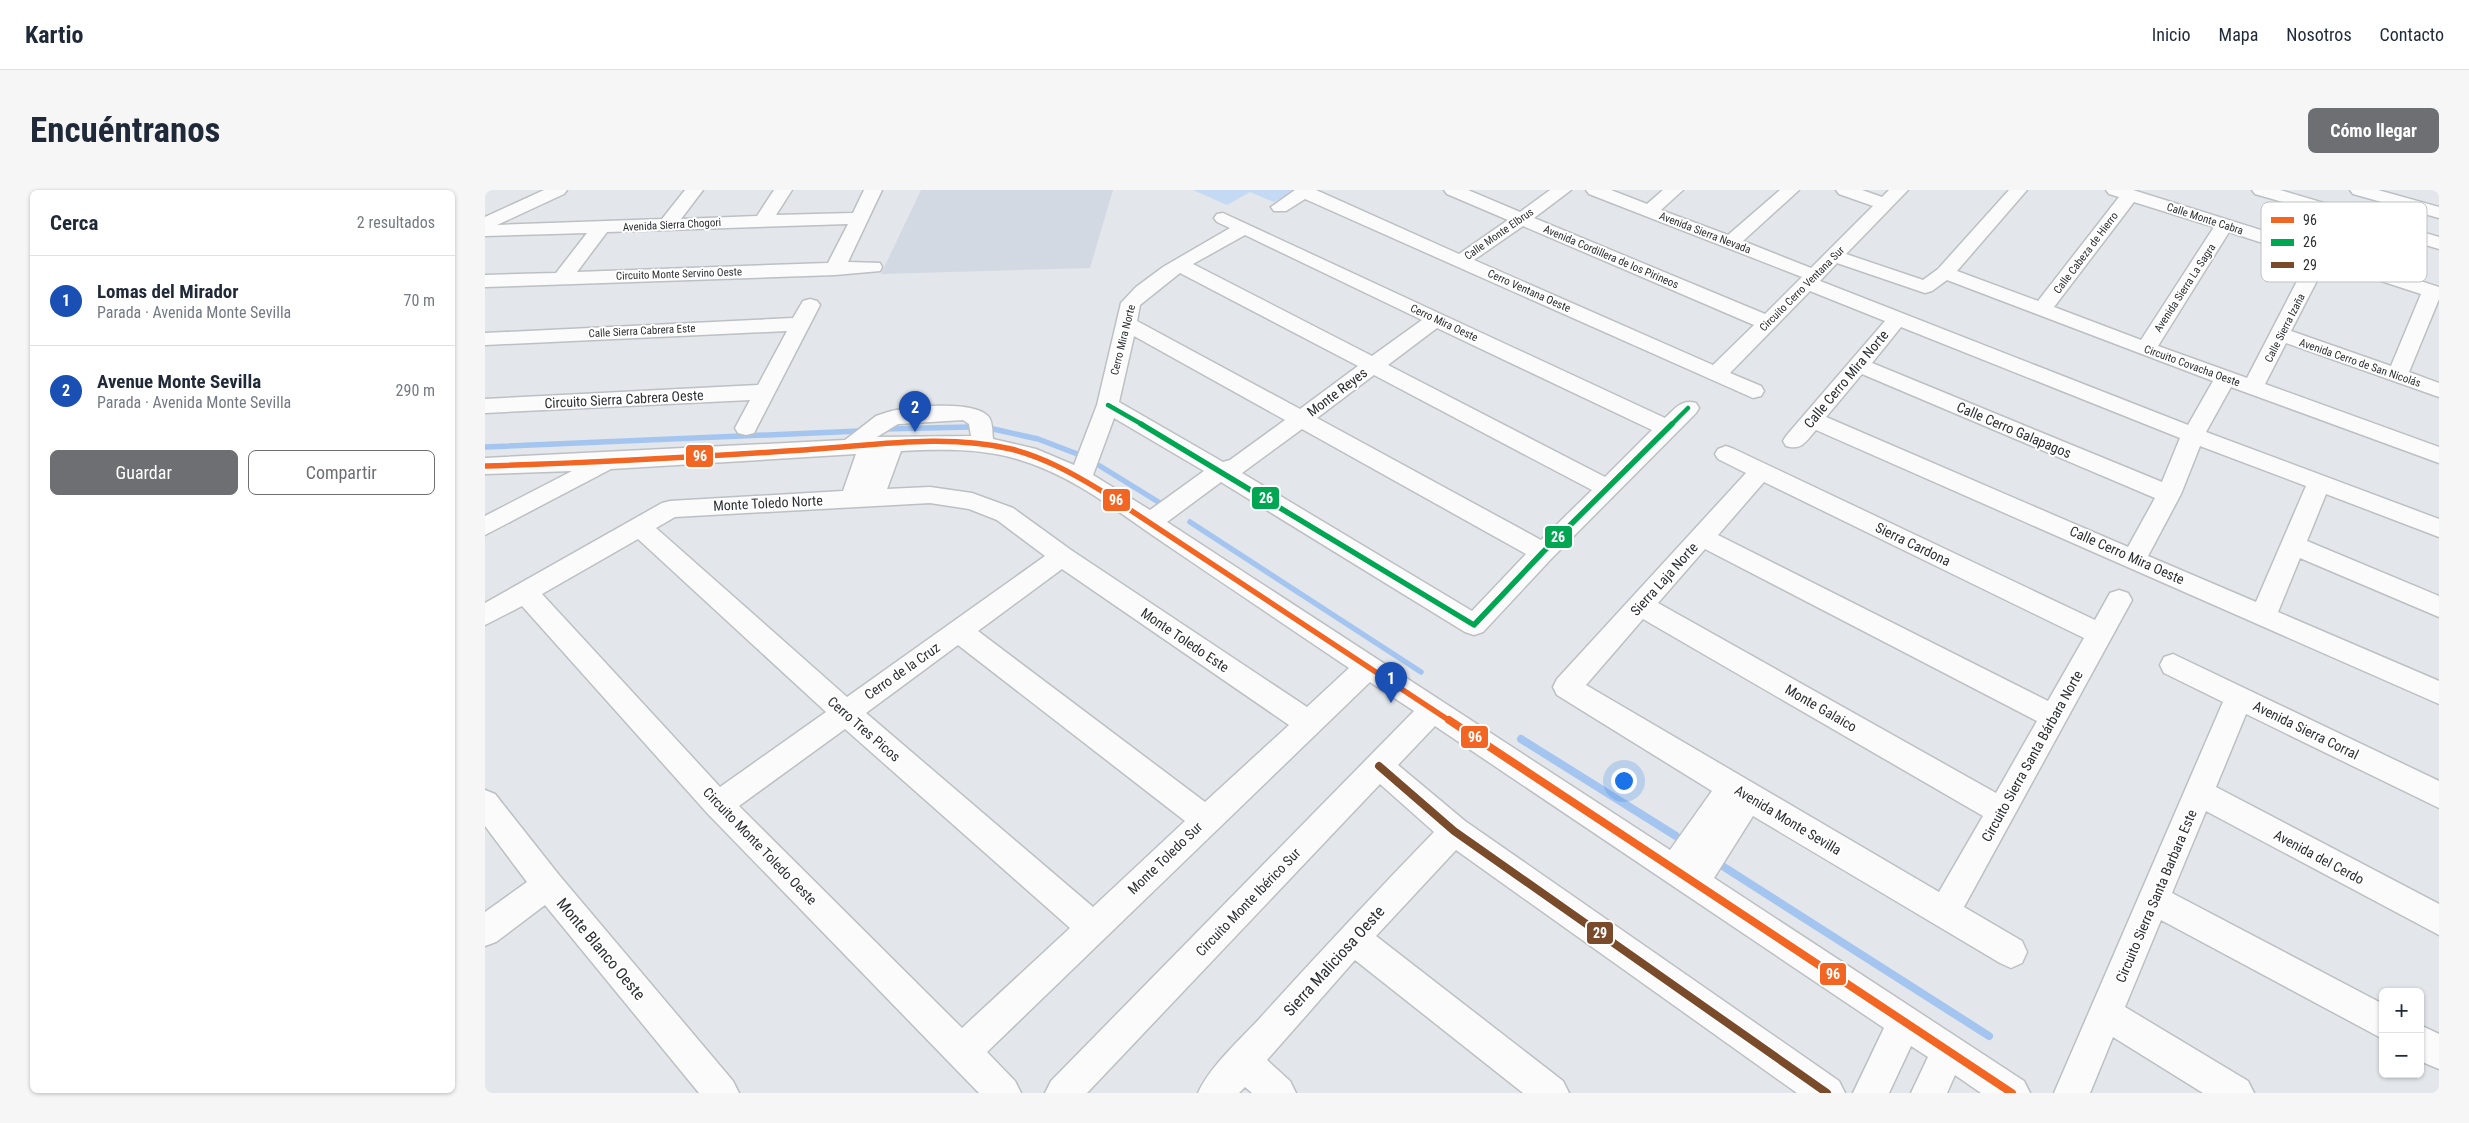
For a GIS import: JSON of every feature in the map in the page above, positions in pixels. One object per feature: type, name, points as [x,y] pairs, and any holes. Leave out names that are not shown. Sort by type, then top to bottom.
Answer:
[{"type":"street","points":[[485,224],[558,190]]},
{"type":"street","points":[[667,226],[694,190]]},
{"type":"street","points":[[763,221],[783,190]]},
{"type":"street","points":[[835,269],[873,190]]},
{"type":"street","name":"Avenida Cordillera de los Pirineos","points":[[1453,190],[1768,323]]},
{"type":"street","name":"Calle Monte Elbrus","points":[[1461,261],[1562,190]]},
{"type":"street","name":"Avenida Sierra Nevada","points":[[1595,190],[1730,243],[1899,317],[2193,435],[2439,528]]},
{"type":"street","points":[[1649,211],[1674,190]]},
{"type":"street","points":[[1730,243],[1789,190]]},
{"type":"street","points":[[1845,190],[1886,204]]},
{"type":"street","name":"Circuito Cerro Ventana Sur","points":[[1717,374],[1899,190]]},
{"type":"street","points":[[1834,256],[1925,287],[1945,274],[2018,190]]},
{"type":"street","points":[[2261,190],[2301,202]]},
{"type":"street","points":[[2359,190],[2401,202]]},
{"type":"street","points":[[2407,190],[2439,199]]},
{"type":"street","points":[[1280,207],[1305,191]]},
{"type":"street","name":"Cerro Ventana Oeste","points":[[1305,191],[1753,391]]},
{"type":"street","name":"Calle Monte Cabra","points":[[2122,192],[2261,237]]},
{"type":"street","name":"Calle Cabeza de Hierro","points":[[2042,310],[2122,192]]},
{"type":"street","name":"Avenida Sierra Chogori","points":[[485,231],[600,229],[859,218]]},
{"type":"street","name":"Cerro Mira Oeste","points":[[1223,218],[1666,428]]},
{"type":"street","name":"Avenida Sierra La Sagra","points":[[2146,349],[2224,226]]},
{"type":"street","name":"Cerro Mira Norte","points":[[1081,478],[1108,405],[1131,303],[1142,290],[1243,228]]},
{"type":"street","points":[[562,278],[600,229]]},
{"type":"street","points":[[2427,239],[2439,243]]},
{"type":"street","points":[[1181,265],[1608,488]]},
{"type":"street","name":"Circuito Monte Servino Oeste","points":[[485,281],[873,267]]},
{"type":"street","name":"Circuito Covacha Oeste","points":[[1945,274],[2439,455]]},
{"type":"street","name":"Calle Sierra Izaña","points":[[2253,387],[2282,335],[2308,282]]},
{"type":"street","name":"Calle Monte Cabra","points":[[2405,282],[2435,292]]},
{"type":"street","points":[[2397,376],[2435,292]]},
{"type":"street","points":[[747,428],[809,305]]},
{"type":"street","name":"Calle Cerro Mira Norte","points":[[1794,441],[1899,317]]},
{"type":"street","name":"Monte Reyes","points":[[1156,526],[1436,319]]},
{"type":"street","name":"Calle Sierra Cabrera Este","points":[[485,339],[799,324]]},
{"type":"street","points":[[1127,324],[1543,552]]},
{"type":"street","name":"Avenida Cerro de San Nicolás","points":[[2282,335],[2439,390]]},
{"type":"street","name":"Calle Cerro Galapagos","points":[[1859,365],[2169,494]]},
{"type":"street","points":[[2134,558],[2169,494],[2193,435],[2225,378]]},
{"type":"street","name":"Circuito Sierra Cabrera Oeste","points":[[485,406],[764,392]]},
{"type":"street","points":[[1108,405],[1230,471],[1474,625],[1543,552],[1688,408]]},
{"type":"street","points":[[862,498],[870,446],[884,421],[896,417],[964,413],[980,421],[983,444]]},
{"type":"street","name":"Calle Cerro Mira Oeste","points":[[1813,420],[2134,558],[2439,693]]},
{"type":"street","points":[[485,466],[607,462],[870,446],[983,444],[1011,449],[1081,478],[1156,526],[2012,1093]]},
{"type":"street","name":"Sierra Cardona","points":[[1726,454],[2100,634]]},
{"type":"street","points":[[488,523],[607,462]]},
{"type":"street","name":"Sierra Laja Norte","points":[[1567,686],[1761,471]]},
{"type":"street","points":[[2263,616],[2319,482]]},
{"type":"street","name":"Monte Toledo Norte","points":[[485,614],[670,509],[930,495],[972,501],[1005,514],[1062,556]]},
{"type":"street","name":"Cerro Tres Picos","points":[[639,526],[845,712],[1093,927]]},
{"type":"street","points":[[1702,537],[2054,717]]},
{"type":"street","points":[[2293,545],[2439,606]]},
{"type":"street","name":"Cerro de la Cruz","points":[[718,805],[1062,556]]},
{"type":"street","name":"Monte Toledo Este","points":[[1062,556],[1308,724]]},
{"type":"street","name":"Circuito Monte Toledo Oeste","points":[[525,592],[718,805],[1003,1093]]},
{"type":"street","name":"Circuito Sierra Santa Bárbara Norte","points":[[1944,913],[2119,600]]},
{"type":"street","name":"Monte Galaico","points":[[1640,605],[2001,811]]},
{"type":"street","points":[[959,631],[1205,819]]},
{"type":"street","name":"Avenida Sierra Corral","points":[[2173,665],[2439,795]]},
{"type":"street","name":"Monte Toledo Sur","points":[[963,1051],[1205,819],[1368,667]]},
{"type":"street","name":"Avenida Monte Sevilla","points":[[1567,686],[1740,792],[2011,952]]},
{"type":"street","name":"Circuito Sierra Santa Barbara Este","points":[[2072,1093],[2239,698]]},
{"type":"street","name":"Circuito Monte Ibérico Sur","points":[[1063,1093],[1433,710]]},
{"type":"street","points":[[1379,766],[1454,831],[1827,1093]]},
{"type":"street","points":[[1684,876],[1740,792]]},
{"type":"street","name":"Avenida del Cerdo","points":[[2199,793],[2439,920]]},
{"type":"street","name":"Monte Blanco Oeste","points":[[485,803],[548,885],[721,1093]]},
{"type":"street","name":"Sierra Maliciosa Oeste","points":[[1216,1093],[1353,938],[1454,831]]},
{"type":"street","points":[[485,931],[548,885]]},
{"type":"street","points":[[2154,900],[2379,1020]]},
{"type":"street","points":[[1353,938],[1551,1093]]},
{"type":"street","points":[[2105,1014],[2236,1093]]},
{"type":"street","points":[[1871,1093],[1905,1022]]},
{"type":"street","points":[[2424,1044],[2439,1052]]},
{"type":"street","points":[[1929,1093],[1948,1051]]},
{"type":"street","points":[[1243,1062],[1278,1093]]},
{"type":"shaded area","points":[[921,190],[1113,190],[1090,268],[881,274]]},
{"type":"shaded area","points":[[1193,190],[1294,190],[1274,202],[1250,192],[1227,205]]},
{"type":"waterway","points":[[883,429],[970,427]]},
{"type":"waterway","points":[[993,429],[1038,439],[1080,455]]},
{"type":"waterway","points":[[485,447],[860,431]]},
{"type":"waterway","points":[[1100,466],[1160,503]]},
{"type":"waterway","points":[[1190,522],[1421,672]]},
{"type":"waterway","points":[[1521,739],[1676,836]]},
{"type":"waterway","points":[[1724,867],[1989,1036]]},
{"type":"transit line","name":"26","points":[[1108,405],[1226,474],[1474,625],[1543,552],[1688,408]]},
{"type":"transit line","name":"96","points":[[485,466],[610,461],[940,442],[988,445],[1010,449],[1047,461],[1100,490],[1150,522],[2012,1093]]},
{"type":"transit line","name":"29","points":[[1379,766],[1454,831],[1827,1093]]},
{"type":"place","name":"Avenue Monte Sevilla","points":[[915,432]]},
{"type":"place","name":"Lomas del Mirador","points":[[1391,703]]}]
